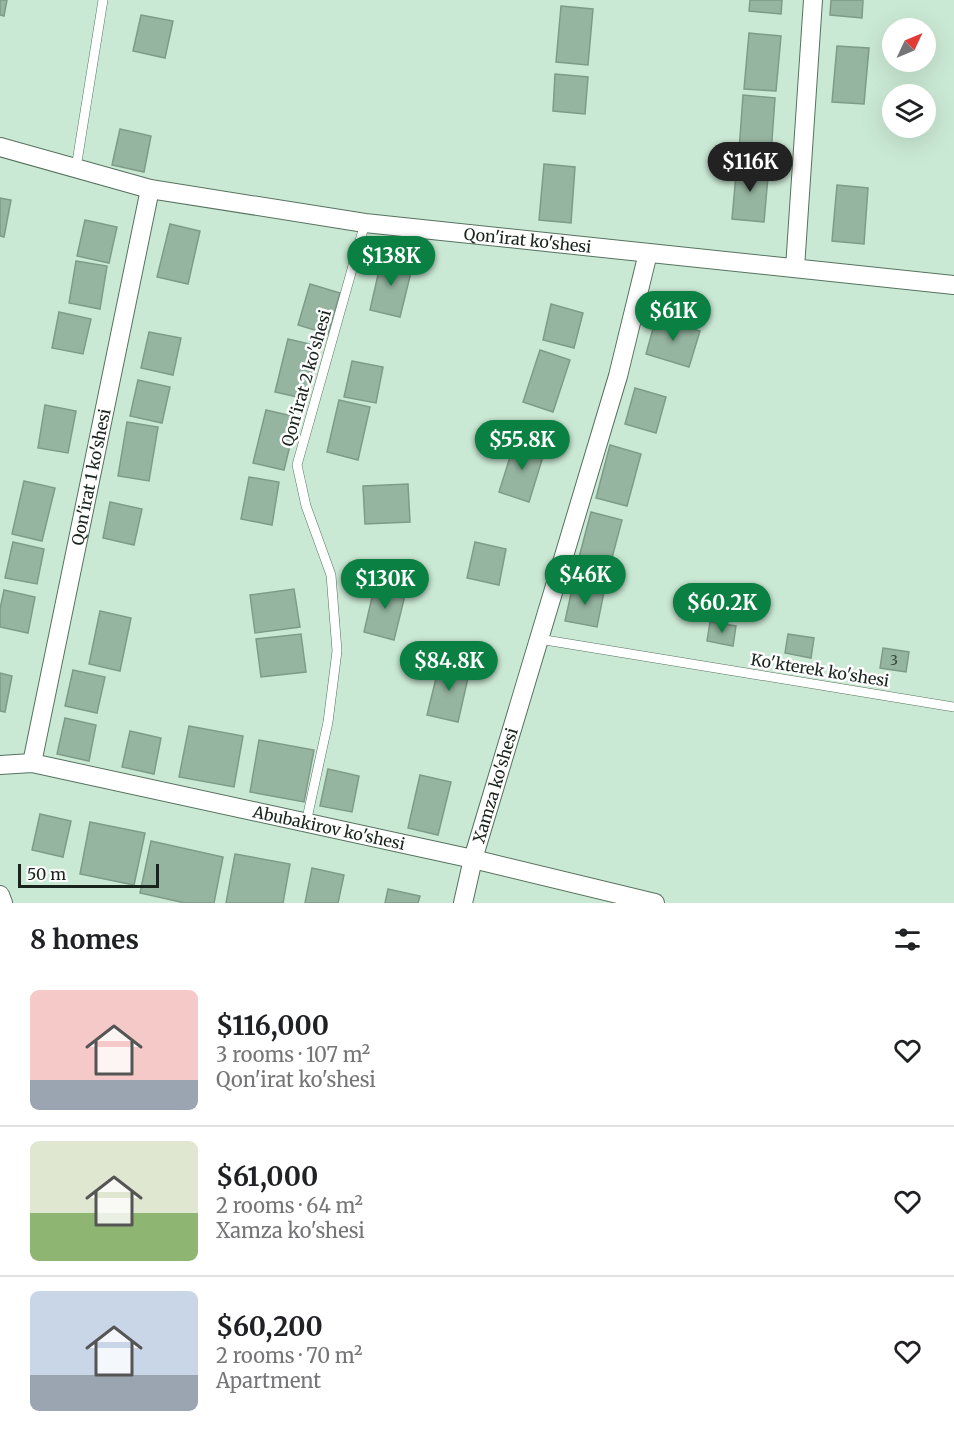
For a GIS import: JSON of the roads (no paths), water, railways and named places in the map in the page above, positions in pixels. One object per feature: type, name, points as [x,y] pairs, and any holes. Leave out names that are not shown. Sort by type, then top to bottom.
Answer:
[{"type":"street","points":[[795,268],[813,0]]},
{"type":"street","name":"Qon'irat ko'shesi","points":[[0,147],[150,189],[365,224],[954,285]]},
{"type":"street","name":"Qon'irat 1 ko'shesi","points":[[32,763],[150,189]]},
{"type":"street","name":"Xamza ko'shesi","points":[[463,903],[473,859],[618,376],[648,253]]},
{"type":"street","name":"Abubakirov ko'shesi","points":[[0,765],[32,763],[473,859],[655,903]]},
{"type":"street","points":[[0,895],[3,903]]},
{"type":"lane","points":[[76,168],[103,0]]},
{"type":"lane","name":"Qon'irat 2 ko'shesi","points":[[306,823],[328,722],[337,651],[331,575],[306,506],[297,465],[365,224]]},
{"type":"lane","name":"Ko'kterek ko'shesi","points":[[539,639],[954,707]]}]
